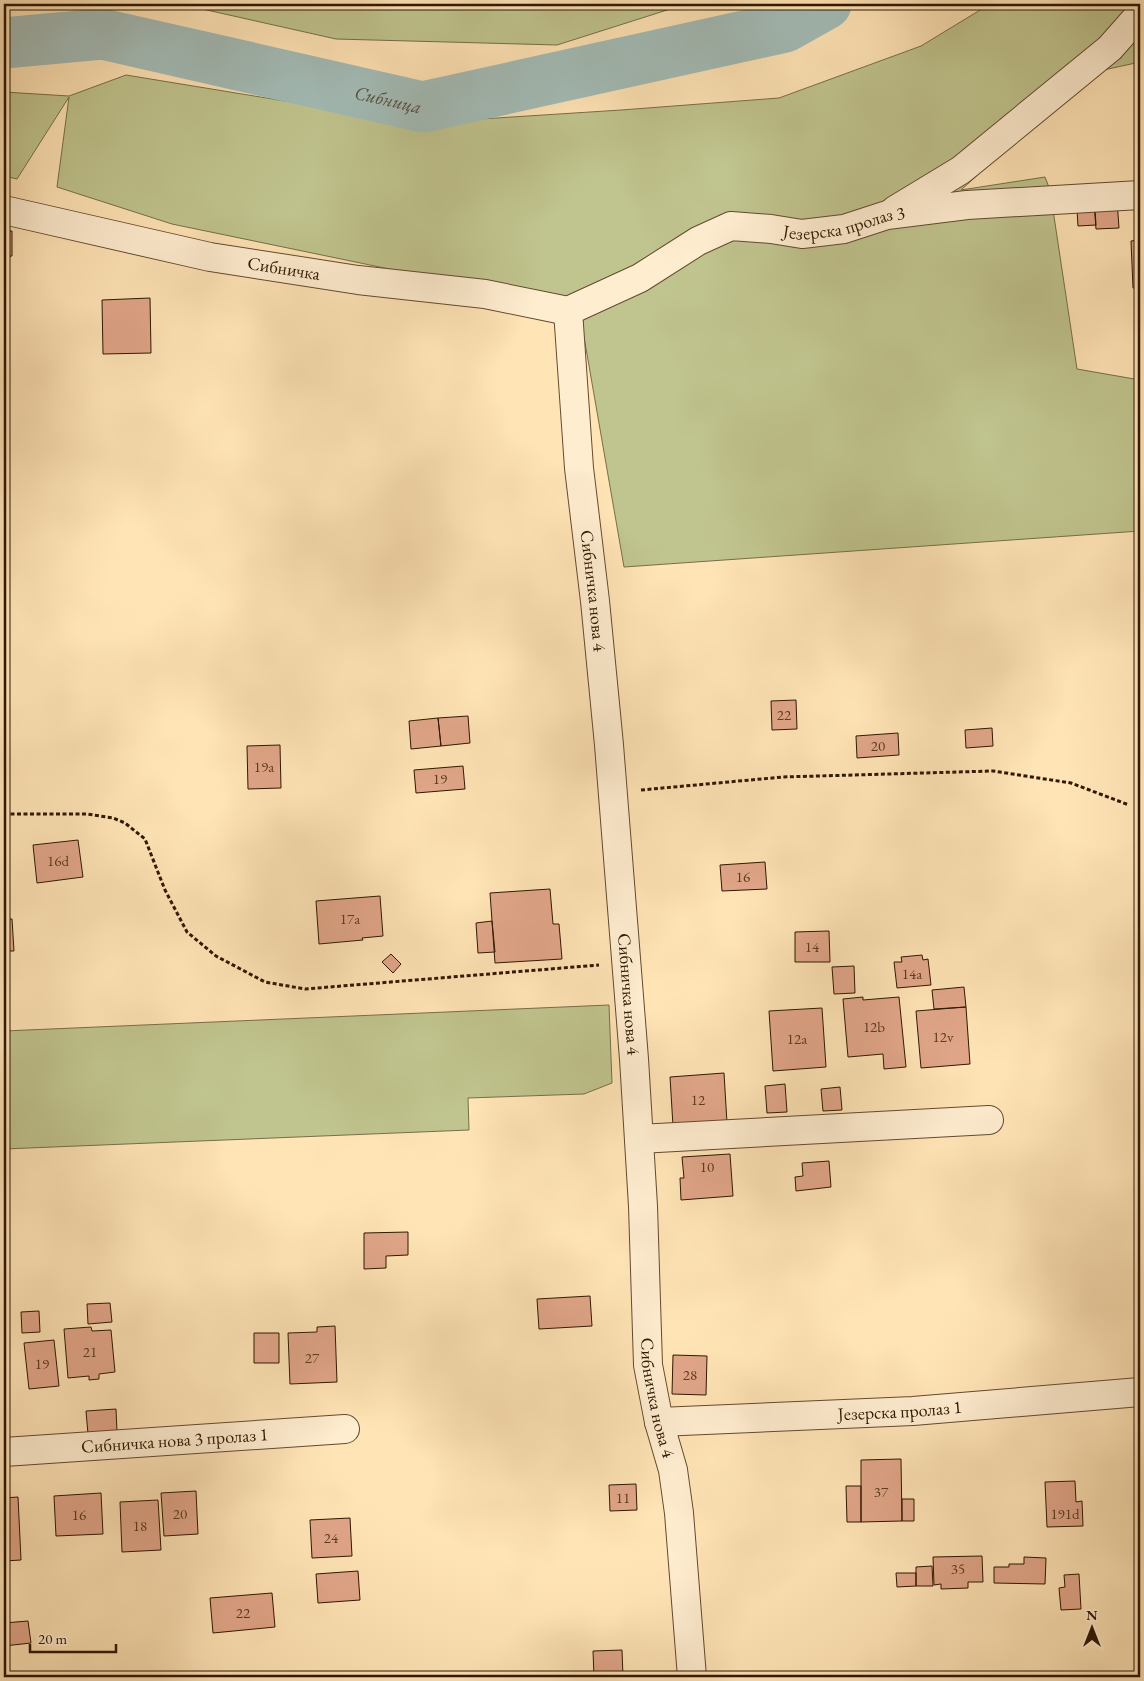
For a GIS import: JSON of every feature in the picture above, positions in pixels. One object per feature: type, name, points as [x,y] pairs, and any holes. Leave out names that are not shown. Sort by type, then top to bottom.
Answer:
[{"type":"street","points":[[888,215],[961,170],[1110,48],[1140,14]]},
{"type":"street","name":"Језерска пролаз 3","points":[[568,311],[640,278],[698,241],[731,226],[802,234],[844,228],[888,215],[967,205],[1140,195]]},
{"type":"street","name":"Сибничка","points":[[4,210],[210,257],[358,280],[485,294],[568,311]]},
{"type":"street","name":"Сибничка нова 4","points":[[568,311],[579,468],[595,601],[613,792],[626,962],[639,1139],[648,1366],[659,1422],[673,1470],[679,1514],[692,1677]]},
{"type":"street","points":[[639,1139],[989,1120]]},
{"type":"street","name":"Језерска пролаз 1","points":[[659,1422],[913,1411],[1140,1392]]},
{"type":"street","name":"Сибничка нова 3 пролаз 1","points":[[4,1452],[345,1429]]},
{"type":"path","points":[[613,792],[783,777],[993,771],[1071,783],[1129,805]]},
{"type":"path","points":[[4,814],[87,814],[112,818],[125,823],[145,839],[165,890],[187,932],[216,956],[265,982],[305,989],[626,962]]},
{"type":"green space","points":[[180,4],[686,4],[557,45],[336,39]]},
{"type":"green space","points":[[990,4],[1140,4],[1140,62],[1090,73],[961,190],[1045,177],[1050,190],[1077,369],[1140,380],[1140,531],[624,567],[584,337],[544,301],[172,224],[57,187],[69,97],[17,179],[4,176],[4,92],[69,96],[126,75],[419,123],[779,98],[921,46]]},
{"type":"green space","points":[[609,1005],[612,1083],[584,1094],[468,1098],[469,1130],[4,1149],[4,1031]]},
{"type":"building","points":[[1117,200],[1119,228],[1096,229],[1094,202]]},
{"type":"building","points":[[1095,209],[1096,225],[1078,226],[1077,210]]},
{"type":"building","points":[[4,231],[12,231],[12,256],[4,257]]},
{"type":"building","points":[[1140,240],[1140,288],[1133,288],[1131,241]]},
{"type":"building","points":[[150,298],[151,353],[103,354],[102,300]]},
{"type":"building","points":[[796,700],[797,729],[772,730],[771,701]]},
{"type":"building","points":[[468,716],[470,743],[441,746],[438,718]]},
{"type":"building","points":[[438,718],[441,746],[411,749],[409,721]]},
{"type":"building","points":[[992,728],[993,746],[966,748],[965,730]]},
{"type":"building","points":[[898,733],[899,755],[857,758],[856,736]]},
{"type":"building","points":[[280,745],[281,788],[248,789],[247,746]]},
{"type":"building","points":[[463,766],[465,789],[416,793],[414,770]]},
{"type":"building","points":[[78,840],[83,877],[37,883],[33,845]]},
{"type":"building","points":[[765,862],[767,889],[722,891],[720,865]]},
{"type":"building","points":[[550,889],[553,924],[559,924],[562,959],[495,963],[490,893]]},
{"type":"building","points":[[380,896],[383,936],[319,944],[316,901]]},
{"type":"building","points":[[4,919],[12,919],[14,951],[4,951]]},
{"type":"building","points":[[492,921],[495,952],[478,953],[476,923]]},
{"type":"building","points":[[829,931],[830,962],[795,962],[795,932]]},
{"type":"building","points":[[391,954],[401,964],[393,973],[382,962]]},
{"type":"building","points":[[922,955],[923,960],[928,959],[931,985],[897,988],[894,962],[902,962],[901,957]]},
{"type":"building","points":[[854,966],[855,993],[834,994],[832,967]]},
{"type":"building","points":[[964,987],[966,1007],[934,1009],[932,990]]},
{"type":"building","points":[[863,997],[863,1000],[899,997],[906,1067],[884,1069],[883,1054],[848,1057],[843,999]]},
{"type":"building","points":[[966,1007],[970,1064],[921,1068],[916,1011]]},
{"type":"building","points":[[822,1008],[826,1067],[773,1071],[769,1011]]},
{"type":"building","points":[[724,1073],[727,1123],[673,1126],[670,1077]]},
{"type":"building","points":[[785,1084],[787,1112],[767,1113],[765,1086]]},
{"type":"building","points":[[840,1087],[842,1110],[823,1111],[821,1089]]},
{"type":"building","points":[[730,1154],[733,1196],[681,1200],[680,1178],[684,1178],[682,1157]]},
{"type":"building","points":[[829,1161],[831,1187],[796,1191],[795,1177],[803,1176],[802,1163]]},
{"type":"building","points":[[408,1232],[408,1255],[386,1256],[386,1268],[364,1269],[364,1233]]},
{"type":"building","points":[[590,1296],[592,1326],[539,1329],[537,1299]]},
{"type":"building","points":[[110,1303],[112,1322],[88,1324],[87,1304]]},
{"type":"building","points":[[39,1311],[40,1332],[22,1333],[21,1312]]},
{"type":"building","points":[[335,1326],[337,1382],[290,1384],[288,1333],[317,1332],[317,1327]]},
{"type":"building","points":[[91,1327],[92,1331],[111,1330],[115,1372],[99,1374],[99,1379],[89,1380],[89,1376],[68,1378],[64,1329]]},
{"type":"building","points":[[254,1333],[279,1333],[279,1363],[254,1363]]},
{"type":"building","points":[[54,1340],[59,1386],[29,1389],[24,1343]]},
{"type":"building","points":[[673,1355],[707,1356],[706,1395],[672,1394]]},
{"type":"building","points":[[116,1409],[117,1432],[88,1434],[86,1411]]},
{"type":"building","points":[[901,1459],[902,1521],[861,1522],[861,1460]]},
{"type":"building","points":[[1075,1481],[1076,1502],[1082,1501],[1083,1526],[1047,1527],[1045,1482]]},
{"type":"building","points":[[636,1484],[637,1510],[610,1511],[609,1485]]},
{"type":"building","points":[[846,1486],[861,1486],[861,1522],[847,1522]]},
{"type":"building","points":[[196,1491],[198,1534],[164,1536],[161,1493]]},
{"type":"building","points":[[101,1493],[103,1534],[56,1536],[54,1496]]},
{"type":"building","points":[[18,1497],[21,1560],[4,1561],[4,1498]]},
{"type":"building","points":[[902,1499],[914,1499],[914,1521],[902,1521]]},
{"type":"building","points":[[158,1500],[161,1550],[122,1552],[120,1502]]},
{"type":"building","points":[[350,1518],[352,1556],[312,1558],[310,1520]]},
{"type":"building","points":[[982,1556],[983,1582],[968,1582],[968,1588],[941,1589],[941,1584],[934,1585],[933,1557]]},
{"type":"building","points":[[1024,1557],[1046,1558],[1045,1584],[994,1583],[994,1567],[1024,1564]]},
{"type":"building","points":[[932,1566],[933,1586],[916,1586],[916,1567]]},
{"type":"building","points":[[358,1571],[360,1600],[318,1603],[316,1574]]},
{"type":"building","points":[[896,1573],[916,1573],[916,1586],[897,1587]]},
{"type":"building","points":[[1079,1574],[1081,1609],[1061,1610],[1059,1588],[1065,1587],[1064,1575]]},
{"type":"building","points":[[272,1593],[275,1627],[213,1633],[210,1598]]},
{"type":"building","points":[[28,1621],[31,1643],[4,1646],[4,1623]]},
{"type":"building","points":[[622,1650],[623,1677],[594,1677],[593,1651]]},
{"type":"waterway","name":"Сибница","points":[[4,43],[102,34],[423,107],[785,27],[826,4]]}]
